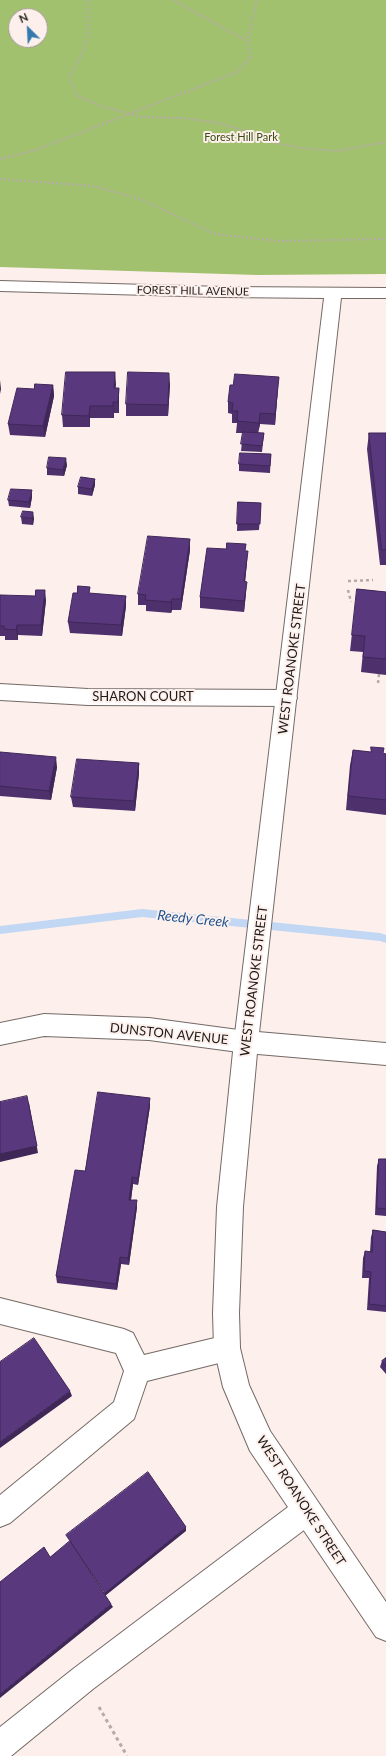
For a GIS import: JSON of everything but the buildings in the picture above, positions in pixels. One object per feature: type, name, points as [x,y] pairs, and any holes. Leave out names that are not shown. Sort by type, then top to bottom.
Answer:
[{"type":"main road","name":"FOREST HILL AVENUE","points":[[0,286],[333,294],[386,293]]},
{"type":"main road","name":"WEST ROANOKE STREET","points":[[333,294],[269,854],[247,1030],[230,1207],[226,1313],[227,1348],[236,1387],[260,1441],[386,1627]]},
{"type":"main road","name":"SHARON COURT","points":[[0,692],[88,697],[287,698]]},
{"type":"main road","name":"DUNSTON AVENUE","points":[[0,1034],[44,1024],[150,1029],[247,1030],[386,1054]]},
{"type":"main road","points":[[0,1311],[124,1342],[137,1370],[125,1410],[0,1513]]},
{"type":"main road","points":[[137,1370],[227,1348]]},
{"type":"main road","points":[[0,1746],[83,1679],[306,1511]]},
{"type":"path","points":[[88,0],[90,37],[82,58],[69,77],[77,96],[104,107],[134,113],[143,117],[182,118],[214,122],[246,131],[270,142],[301,148],[337,151],[386,142]]},
{"type":"path","points":[[173,0],[248,41]]},
{"type":"path","points":[[0,159],[36,150],[237,72],[250,58],[248,41],[257,5],[256,0]]},
{"type":"path","points":[[0,179],[93,186],[140,199],[214,234],[278,241],[386,239]]},
{"type":"path","points":[[348,581],[373,580]]},
{"type":"path","points":[[348,590],[351,602]]},
{"type":"path","points":[[378,683],[379,674]]},
{"type":"path","points":[[83,1679],[126,1756]]},
{"type":"green space","name":"Forest Hill Park","points":[[0,0],[386,0],[386,274],[257,275],[0,267]]},
{"type":"waterway","name":"Reedy Creek","points":[[0,930],[142,913],[380,937],[386,939]]}]
